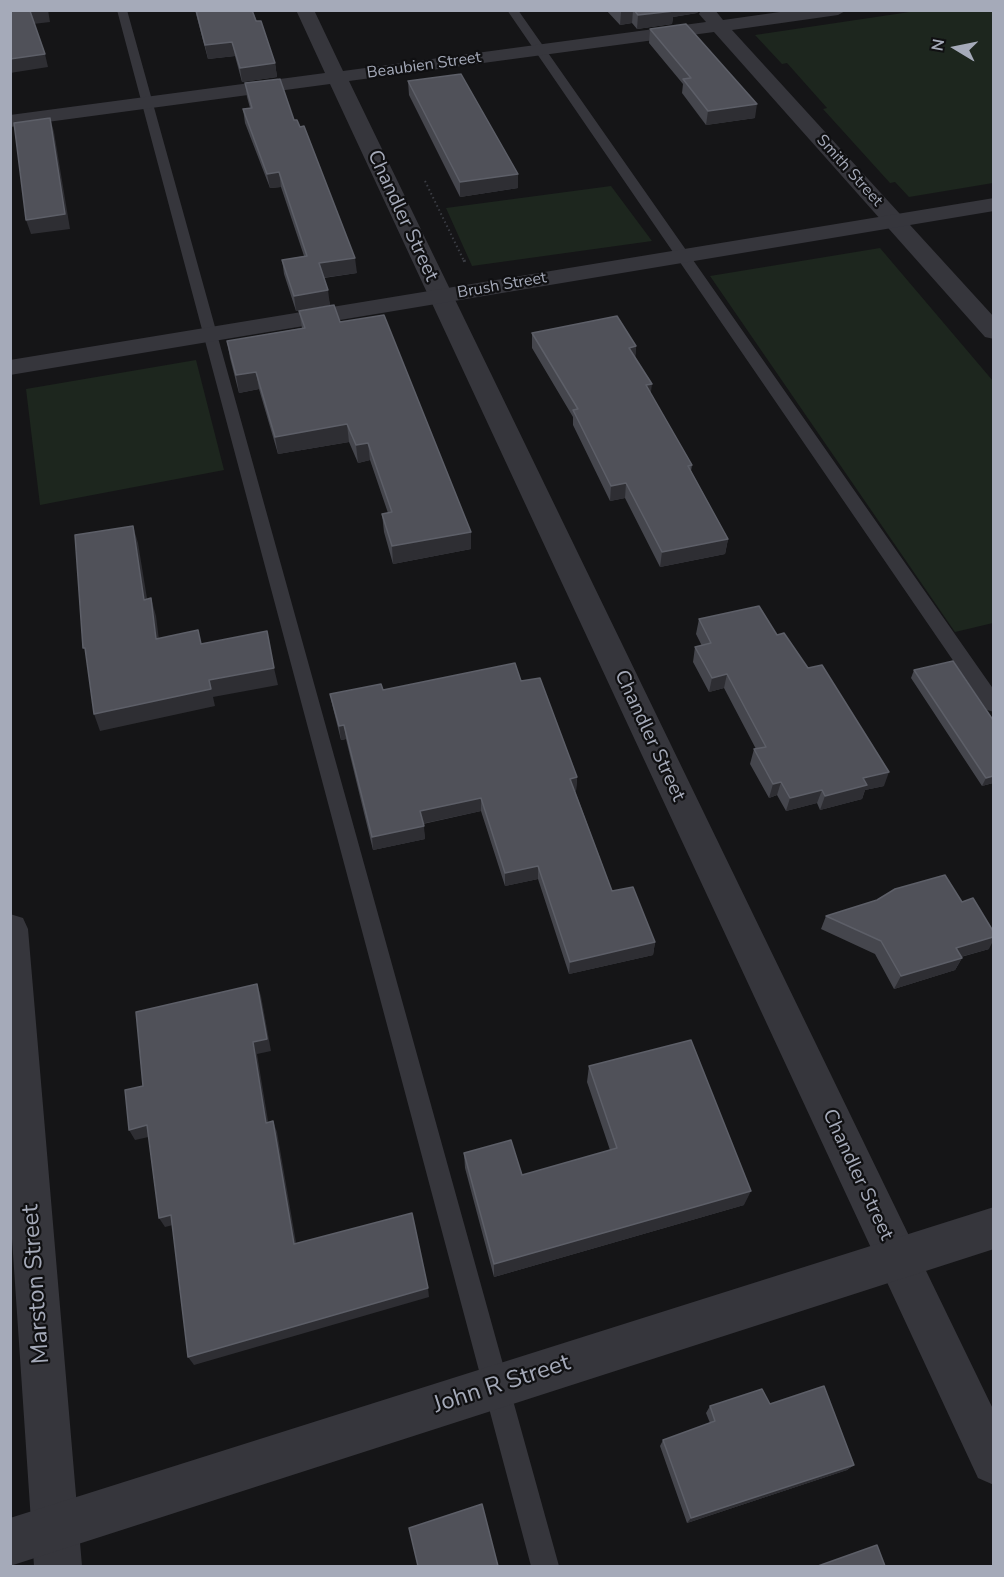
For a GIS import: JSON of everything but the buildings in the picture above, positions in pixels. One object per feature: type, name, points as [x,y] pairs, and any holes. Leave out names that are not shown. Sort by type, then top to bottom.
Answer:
[{"type":"street","name":"Chandler Street","points":[[305,10],[993,1462]]},
{"type":"street","name":"Smith Street","points":[[704,10],[993,332]]},
{"type":"street","name":"Beaubien Street","points":[[10,122],[838,10]]},
{"type":"street","name":"Brush Street","points":[[10,368],[993,204]]},
{"type":"street","name":"Marston Street","points":[[10,929],[57,1547]]},
{"type":"street","name":"John R Street","points":[[10,1542],[57,1547],[496,1386],[993,1228]]},
{"type":"lane","points":[[122,10],[545,1566]]},
{"type":"lane","points":[[512,10],[993,705]]},
{"type":"shaded area","points":[[923,10],[993,11],[993,183],[909,197],[895,182],[890,183],[823,109],[827,108],[787,63],[782,64],[755,35]]},
{"type":"shaded area","points":[[611,186],[652,241],[472,266],[446,208]]},
{"type":"shaded area","points":[[880,248],[993,381],[993,623],[955,632],[710,276]]},
{"type":"shaded area","points":[[196,360],[224,470],[40,505],[26,389]]}]
